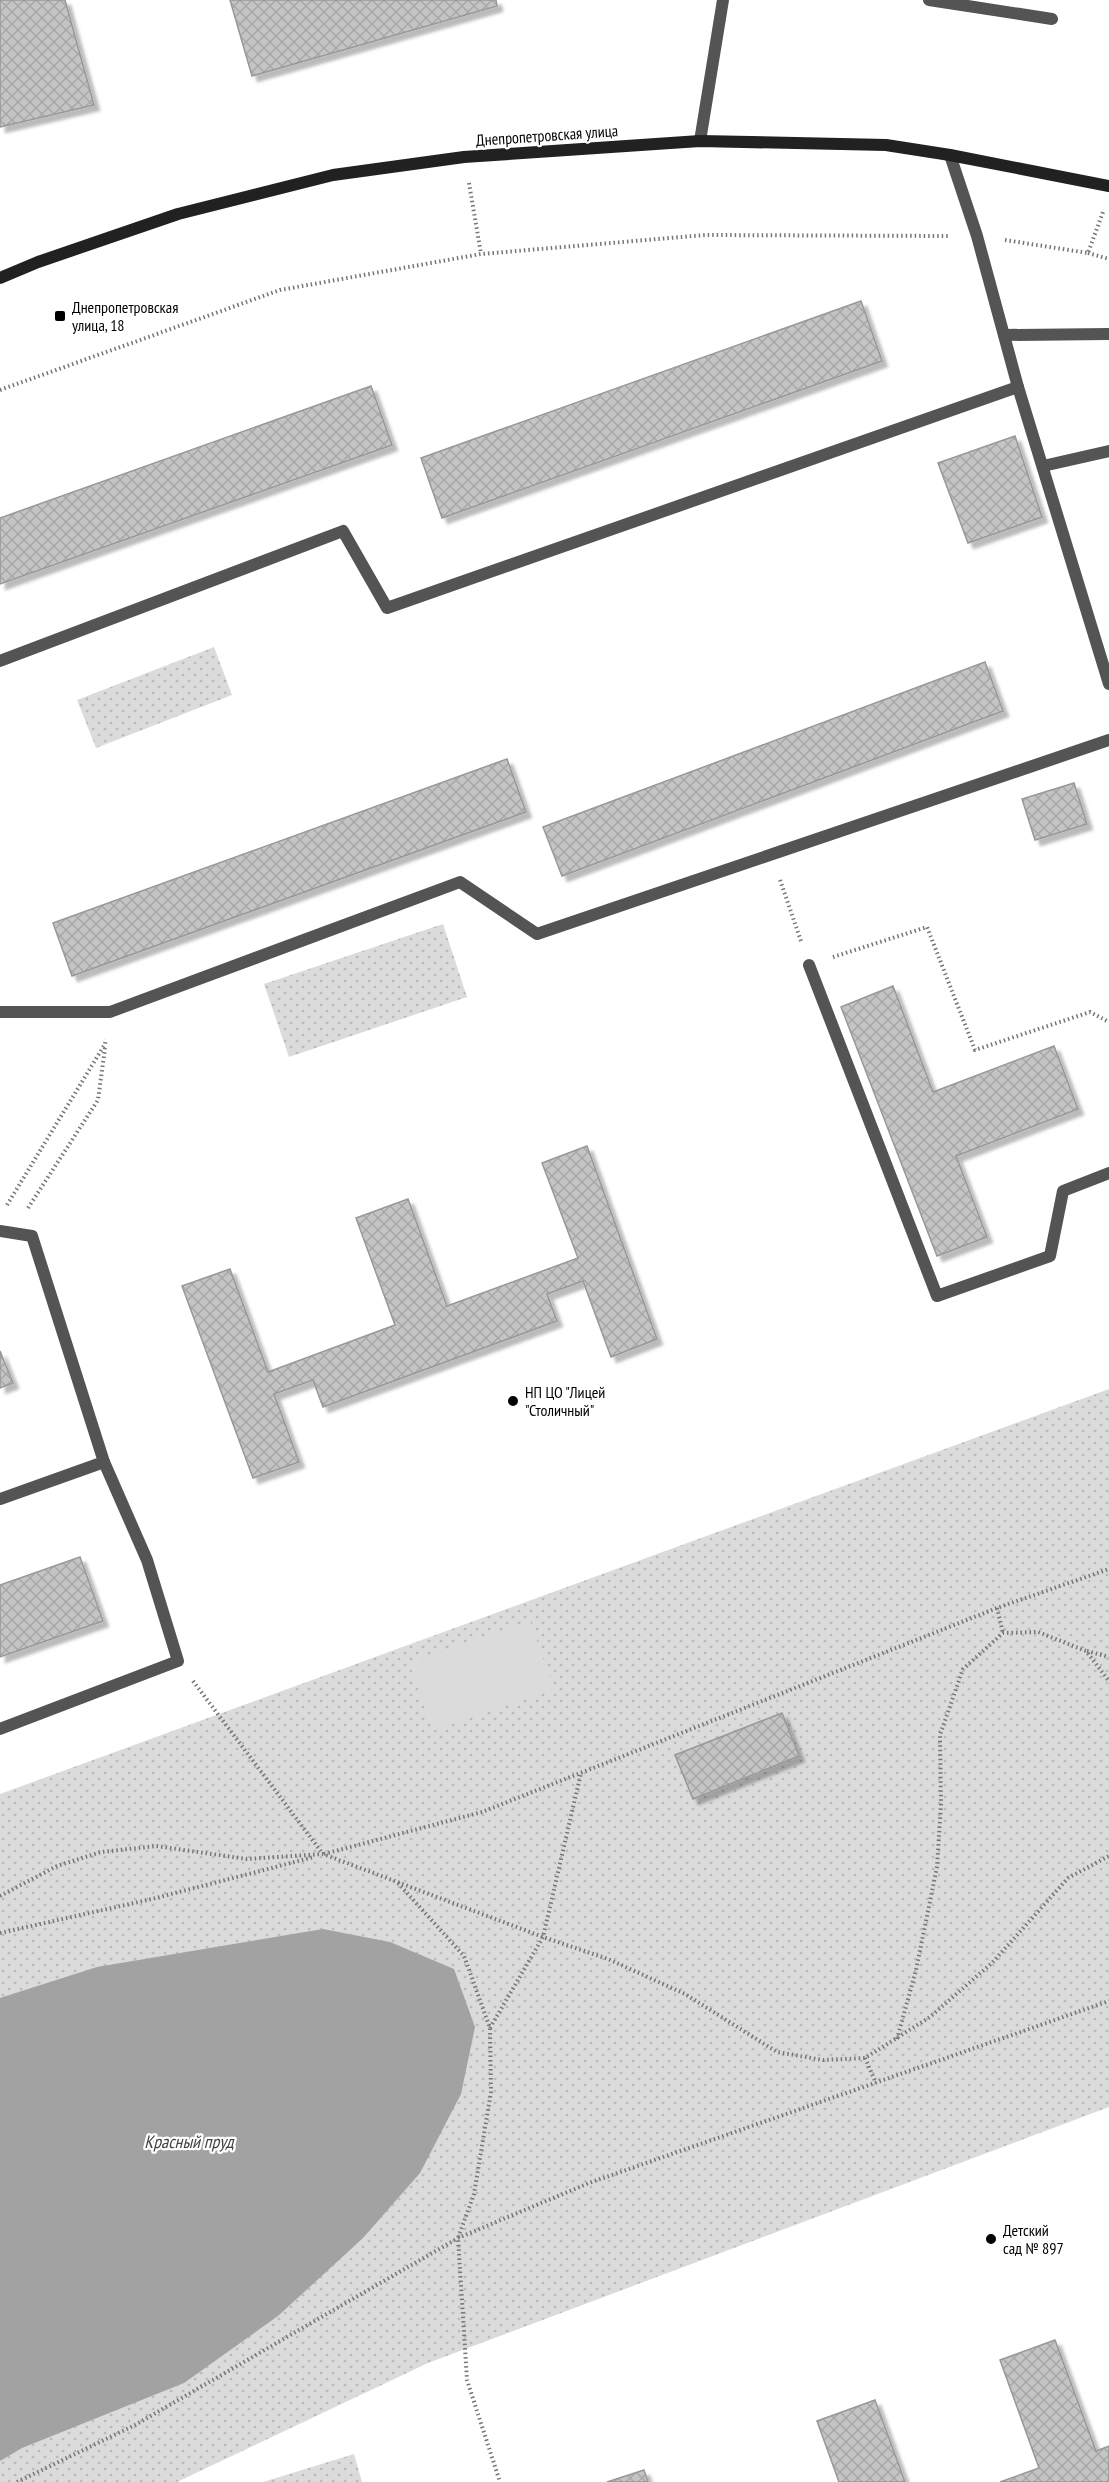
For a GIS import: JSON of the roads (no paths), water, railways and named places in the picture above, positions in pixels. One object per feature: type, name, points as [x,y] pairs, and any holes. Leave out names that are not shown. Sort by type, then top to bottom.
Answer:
[{"type":"street","name":"Днепропетровская улица","points":[[0,278],[38,262],[178,214],[333,175],[464,157],[700,141],[886,146],[950,155],[1109,186]]},
{"type":"lane","points":[[700,141],[723,0]]},
{"type":"lane","points":[[929,0],[1052,20]]},
{"type":"lane","points":[[950,155],[977,236],[1018,387],[1109,684]]},
{"type":"lane","points":[[1004,335],[1109,334]]},
{"type":"lane","points":[[0,661],[343,531],[387,608],[1018,387]]},
{"type":"lane","points":[[1043,466],[1109,451]]},
{"type":"lane","points":[[0,1012],[110,1012],[460,882],[537,934],[1109,740]]},
{"type":"lane","points":[[809,964],[936,1296],[1050,1256],[1063,1191],[1109,1173]]},
{"type":"lane","points":[[0,1729],[178,1661],[147,1560],[104,1462],[32,1236],[6,1231]]},
{"type":"lane","points":[[0,1499],[104,1462]]},
{"type":"water","name":"Красный пруд","points":[[323,1929],[390,1942],[454,1969],[475,2027],[461,2094],[420,2173],[363,2238],[278,2316],[184,2383],[22,2448],[0,2461],[0,1998],[97,1967]]},
{"type":"place","name":"Днепропетровская улица, 18","points":[[60,316]]},
{"type":"place","name":"НП ЦО \"Лицей \"Столичный\"","points":[[513,1401]]},
{"type":"place","name":"Детский сад № 897","points":[[991,2239]]}]
